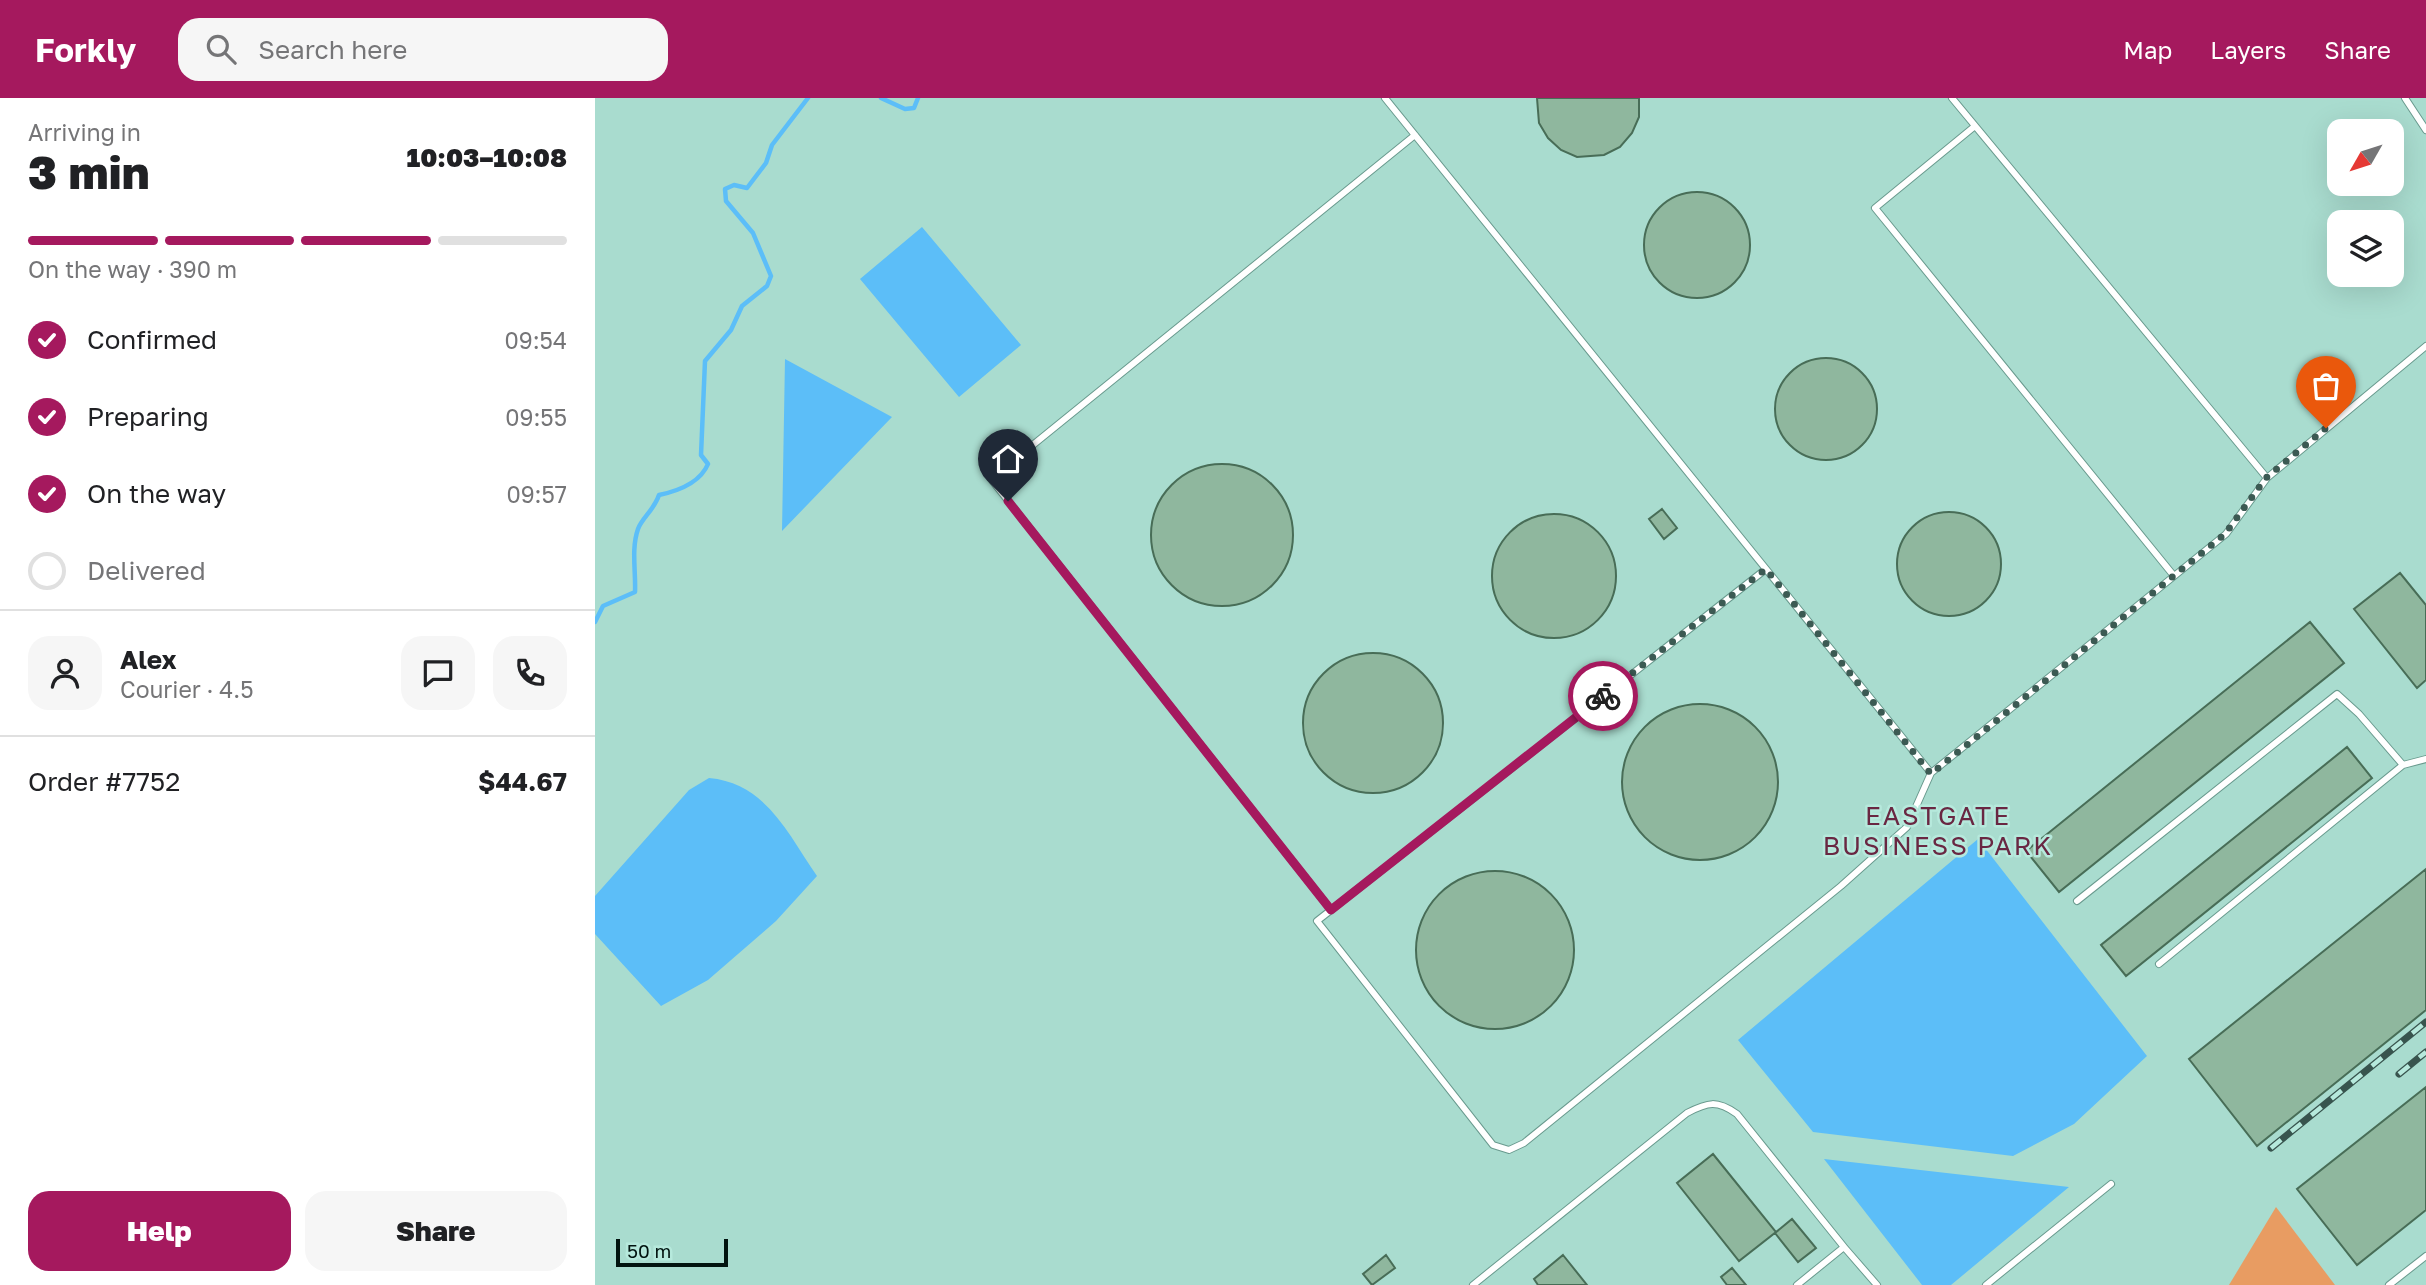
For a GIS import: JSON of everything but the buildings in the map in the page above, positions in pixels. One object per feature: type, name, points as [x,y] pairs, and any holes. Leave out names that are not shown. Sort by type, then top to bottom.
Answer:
[{"type":"lane","points":[[1385,98],[1931,774]]},
{"type":"lane","points":[[1952,98],[2266,478]]},
{"type":"lane","points":[[2405,98],[2426,130]]},
{"type":"lane","points":[[1975,126],[1875,208],[2174,576]]},
{"type":"lane","points":[[1331,910],[991,479],[1415,135]]},
{"type":"lane","points":[[1766,569],[1317,921],[1493,1145],[1509,1150],[1524,1143],[1860,869],[1907,827],[1931,774],[2225,534],[2266,478],[2426,346]]},
{"type":"lane","points":[[2077,901],[2337,694],[2360,714],[2403,765]]},
{"type":"lane","points":[[2159,964],[2403,765],[2426,759]]},
{"type":"lane","points":[[1473,1285],[1687,1113],[1707,1102],[1723,1104],[1737,1114],[1877,1285]]},
{"type":"lane","points":[[1986,1285],[2111,1184]]},
{"type":"lane","points":[[1797,1285],[1844,1247]]},
{"type":"lane","points":[[2389,1285],[2426,1256]]},
{"type":"shaded area","points":[[2276,1207],[2335,1285],[2229,1285]]},
{"type":"water","points":[[922,227],[1021,345],[959,397],[860,279]]},
{"type":"water","points":[[785,359],[892,417],[782,531]]},
{"type":"water","points":[[709,778],[729,782],[761,800],[785,828],[817,876],[776,921],[708,980],[661,1006],[595,934],[595,896],[689,790]]},
{"type":"water","points":[[1978,839],[2147,1056],[2074,1124],[2013,1156],[1813,1132],[1738,1040]]},
{"type":"water","points":[[1824,1159],[2069,1187],[1951,1285],[1922,1285]]},
{"type":"waterway","points":[[595,622],[603,606],[635,592],[636,537],[640,525],[659,495],[694,481],[708,464],[701,455],[705,361],[731,330],[742,306],[767,286],[771,276],[753,233],[726,201],[725,189],[734,185],[747,188],[766,163],[772,145],[808,98]]},
{"type":"waterway","points":[[881,98],[905,109],[914,108],[918,98]]},
{"type":"railway","points":[[2271,1148],[2426,1022]]},
{"type":"railway","points":[[2399,1074],[2426,1052]]},
{"type":"way so far","points":[[1603,696],[1766,569],[1931,774],[2225,534],[2266,478],[2326,428]]},
{"type":"district","name":"EASTGATE BUSINESS PARK","points":[[1938,831]]},
{"type":"route","points":[[1008,501],[1331,910],[1603,696]]}]
